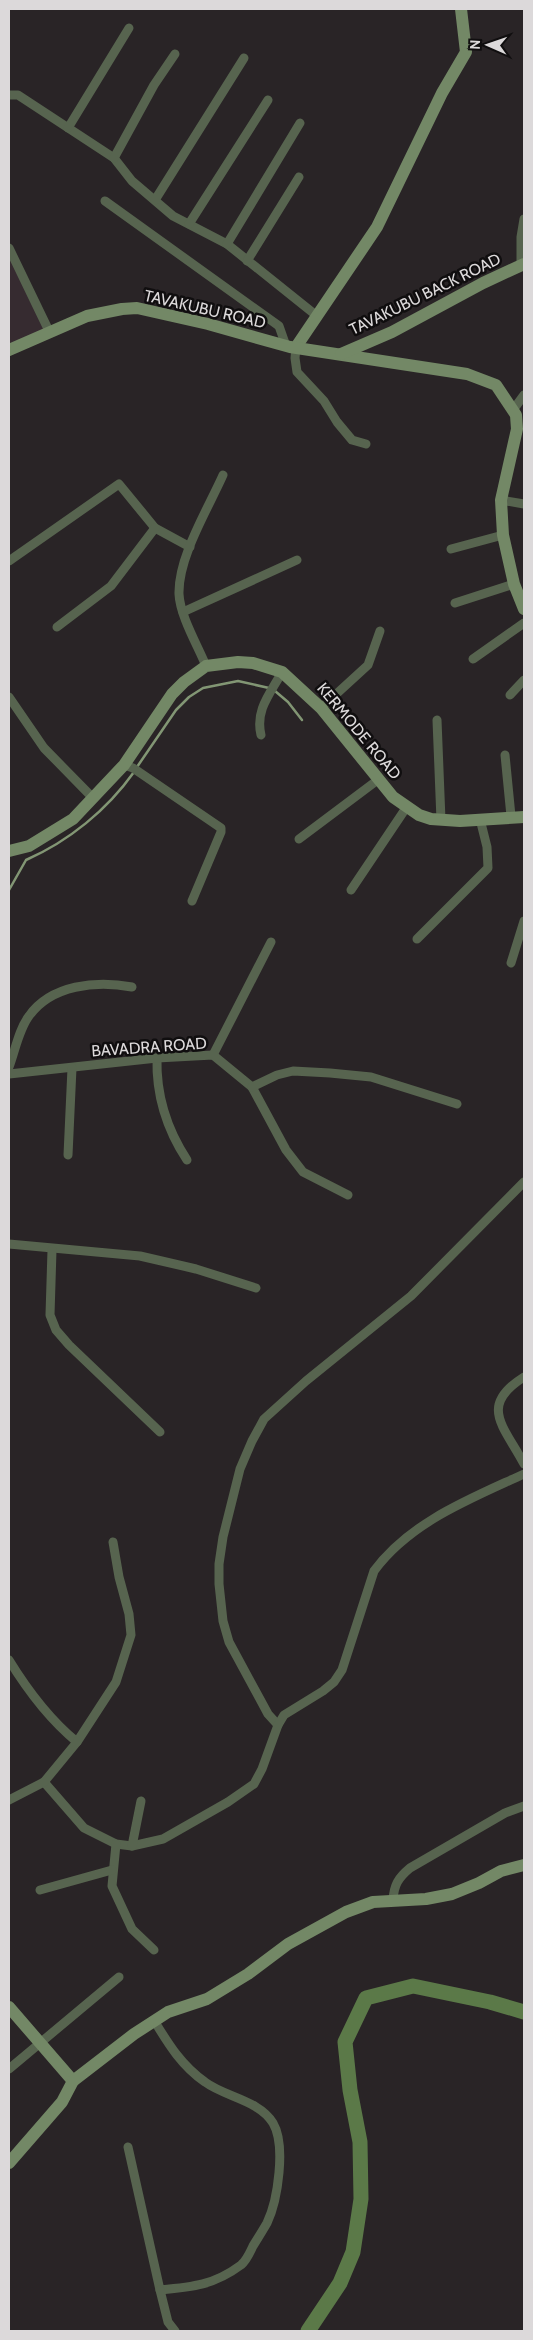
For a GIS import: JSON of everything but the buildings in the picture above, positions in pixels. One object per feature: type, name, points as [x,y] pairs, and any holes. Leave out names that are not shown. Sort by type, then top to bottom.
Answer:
[{"type":"street","points":[[291,346],[317,316],[377,227],[451,76],[466,52],[461,9]]},
{"type":"street","points":[[68,128],[129,28]]},
{"type":"street","points":[[114,158],[154,85],[175,54]]},
{"type":"street","points":[[155,200],[244,58]]},
{"type":"street","points":[[9,95],[18,95],[114,158],[132,181],[173,216],[227,244],[295,296],[317,316]]},
{"type":"street","points":[[189,224],[268,100]]},
{"type":"street","points":[[227,244],[300,123]]},
{"type":"street","points":[[247,261],[299,177]]},
{"type":"street","points":[[105,200],[278,326],[291,346],[298,372],[324,400],[337,422],[352,440],[366,444]]},
{"type":"street","points":[[523,264],[520,237],[524,219]]},
{"type":"street","points":[[9,248],[49,331]]},
{"type":"street","name":"TAVAKUBU BACK ROAD","points":[[341,354],[400,328],[523,264]]},
{"type":"street","name":"TAVAKUBU ROAD","points":[[9,350],[87,316],[122,308],[136,308],[199,321],[291,346],[467,374],[496,385],[518,414]]},
{"type":"street","points":[[524,395],[518,414],[518,429],[501,500],[503,535],[514,584],[524,609]]},
{"type":"street","points":[[9,851],[30,846],[56,832],[73,819],[92,797],[129,766],[172,694],[206,666],[183,612],[179,595],[180,576],[190,547],[223,475]]},
{"type":"street","points":[[9,561],[119,484],[155,528],[190,547]]},
{"type":"street","points":[[501,500],[524,504]]},
{"type":"street","points":[[57,627],[111,586],[155,528]]},
{"type":"street","points":[[451,549],[503,535]]},
{"type":"street","points":[[183,612],[297,560]]},
{"type":"street","points":[[456,603],[514,584]]},
{"type":"street","points":[[473,659],[524,623]]},
{"type":"street","points":[[321,708],[368,665],[380,631]]},
{"type":"street","name":"KERMODE ROAD","points":[[206,666],[246,662],[282,672],[321,708],[393,797],[406,808],[419,815],[441,820],[480,820],[518,817]]},
{"type":"street","points":[[261,735],[258,722],[260,713],[282,672]]},
{"type":"street","points":[[510,695],[524,680]]},
{"type":"street","points":[[9,697],[44,748],[92,797]]},
{"type":"street","points":[[437,720],[441,820]]},
{"type":"street","points":[[505,755],[518,817]]},
{"type":"street","points":[[129,766],[221,828],[192,900]]},
{"type":"street","points":[[299,839],[378,779]]},
{"type":"street","points":[[350,890],[406,808]]},
{"type":"street","points":[[418,939],[488,868],[487,847],[480,820]]},
{"type":"street","points":[[511,963],[524,921]]},
{"type":"street","points":[[213,1055],[271,942]]},
{"type":"street","points":[[9,1067],[27,1018],[43,1000],[66,990],[88,985],[132,987]]},
{"type":"street","name":"BAVADRA ROAD","points":[[9,1074],[157,1058],[213,1055],[252,1087],[286,1150],[303,1172],[348,1195]]},
{"type":"street","points":[[157,1058],[157,1080],[161,1108],[177,1145],[187,1160]]},
{"type":"street","points":[[68,1155],[72,1068]]},
{"type":"street","points":[[252,1087],[276,1075],[293,1071],[330,1073],[371,1077],[458,1104]]},
{"type":"street","points":[[278,1725],[268,1714],[229,1642],[223,1621],[219,1584],[219,1564],[223,1537],[240,1469],[252,1441],[264,1418],[306,1381],[411,1296],[524,1182]]},
{"type":"street","points":[[9,1244],[52,1250],[140,1256],[196,1269],[256,1288]]},
{"type":"street","points":[[52,1250],[50,1315],[56,1330],[69,1345],[160,1432]]},
{"type":"street","points":[[524,1377],[506,1389],[500,1398],[498,1406],[502,1424],[524,1464]]},
{"type":"street","points":[[44,1782],[84,1828],[116,1844],[132,1846],[163,1839],[244,1792],[254,1784],[262,1769],[278,1725],[284,1715],[323,1691],[334,1682],[342,1670],[374,1571],[383,1559],[442,1512],[524,1474]]},
{"type":"street","points":[[9,1800],[44,1782],[77,1742],[116,1682],[131,1636],[129,1614],[119,1578],[114,1542]]},
{"type":"street","points":[[9,1660],[29,1693],[61,1729],[77,1742]]},
{"type":"street","points":[[132,1846],[141,1801]]},
{"type":"street","points":[[393,1900],[394,1888],[399,1877],[410,1868],[505,1813],[524,1806]]},
{"type":"street","points":[[116,1844],[112,1870],[112,1886],[120,1908],[132,1929],[154,1950]]},
{"type":"street","points":[[9,2163],[62,2102],[73,2081],[134,2034],[168,2012],[207,1999],[248,1974],[288,1944],[346,1912],[373,1902],[452,1894],[479,1883],[501,1871],[524,1865]]},
{"type":"street","points":[[40,1890],[112,1870]]},
{"type":"street","points":[[9,2069],[119,1977]]},
{"type":"street","points":[[9,2007],[73,2081]]},
{"type":"street","points":[[155,2022],[176,2056],[206,2083],[263,2112],[273,2123],[279,2143],[278,2175],[269,2214],[244,2263],[218,2280],[200,2286],[160,2290]]},
{"type":"street","points":[[128,2147],[168,2322],[175,2331]]},
{"type":"shaded area","points":[[9,248],[49,331],[9,350]]},
{"type":"waterway","points":[[137,767],[176,710],[189,697],[203,688],[238,681],[269,688]]},
{"type":"waterway","points":[[275,691],[288,702],[302,720]]},
{"type":"waterway","points":[[9,890],[26,860],[57,844],[86,823],[112,799],[134,772]]},
{"type":"waterway","points":[[308,2331],[340,2283],[353,2252],[361,2199],[360,2142],[350,2090],[345,2042],[366,1998],[413,1986],[490,2002],[524,2012]]}]
